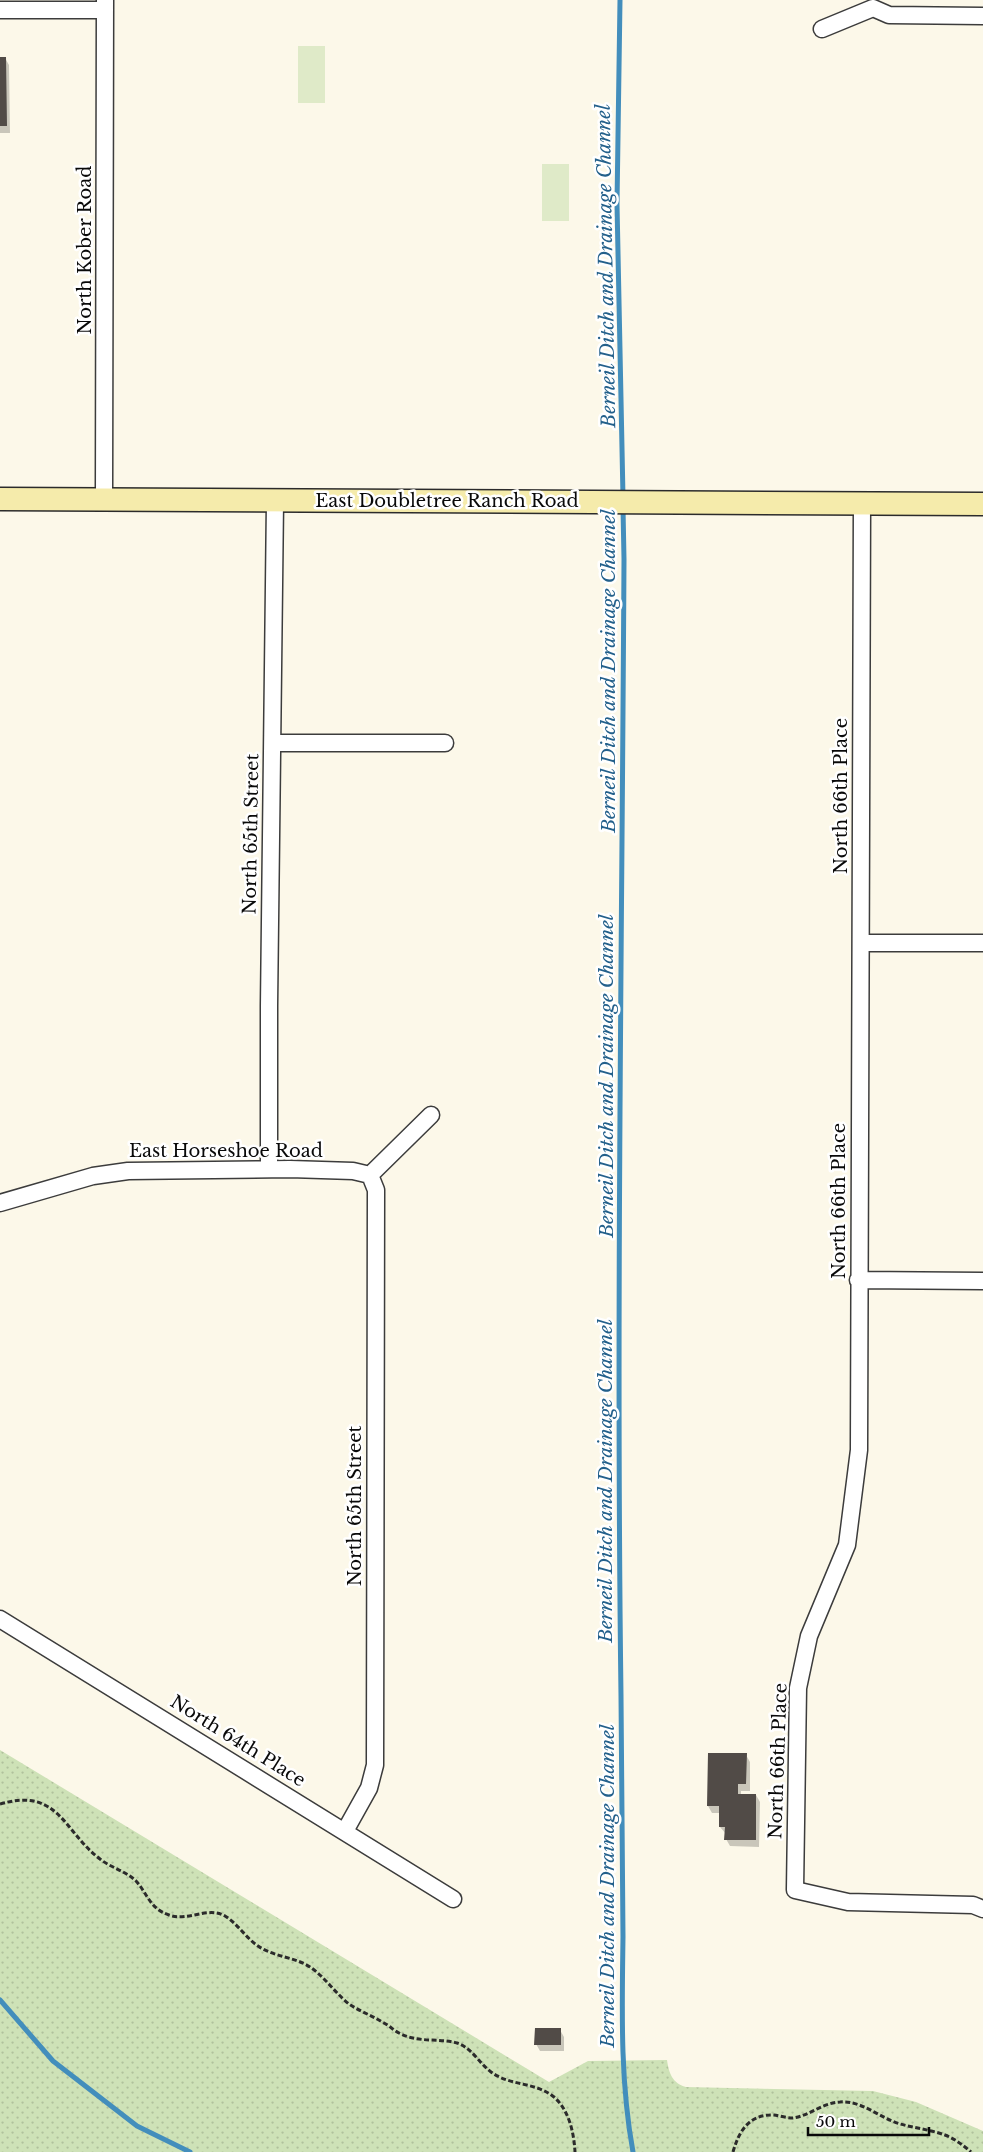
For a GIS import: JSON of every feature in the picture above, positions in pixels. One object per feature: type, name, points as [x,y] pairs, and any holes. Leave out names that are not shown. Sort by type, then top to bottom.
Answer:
[{"type":"main road","name":"East Doubletree Ranch Road","points":[[0,499],[983,504]]},
{"type":"street","points":[[822,29],[872,4],[888,15],[983,16]]},
{"type":"street","points":[[0,10],[105,5]]},
{"type":"street","name":"North Kober Road","points":[[104,499],[105,5]]},
{"type":"street","name":"North 65th Street","points":[[269,1169],[274,501]]},
{"type":"street","name":"North 66th Place","points":[[862,503],[858,1280],[859,1450],[847,1545],[809,1636],[798,1688],[796,1890],[848,1902],[973,1905],[983,1909]]},
{"type":"street","points":[[273,743],[445,743]]},
{"type":"street","points":[[861,943],[983,943]]},
{"type":"street","points":[[370,1175],[431,1115]]},
{"type":"street","name":"East Horseshoe Road","points":[[0,1203],[93,1176],[128,1170],[353,1170],[370,1175]]},
{"type":"street","name":"North 65th Street","points":[[345,1831],[369,1788],[375,1765],[376,1190],[370,1175]]},
{"type":"street","points":[[858,1280],[983,1281]]},
{"type":"street","name":"North 64th Place","points":[[0,1619],[453,1899]]},
{"type":"path","points":[[0,1804],[16,1800],[27,1800],[40,1802],[51,1809],[69,1824],[78,1838],[102,1860],[129,1875],[137,1882],[143,1894],[162,1913],[184,1917],[214,1913],[224,1915],[264,1950],[310,1967],[349,2004],[400,2034],[417,2039],[455,2043],[467,2048],[491,2072],[510,2081],[544,2090],[555,2098],[563,2108],[575,2141],[575,2152]]},
{"type":"path","points":[[732,2152],[742,2129],[756,2117],[766,2115],[791,2118],[802,2116],[828,2103],[842,2102],[855,2103],[884,2118],[901,2124],[946,2135],[971,2152]]},
{"type":"green space","points":[[298,46],[325,46],[325,103],[298,103]]},
{"type":"green space","points":[[542,164],[569,164],[569,221],[542,221]]},
{"type":"green space","points":[[0,1750],[549,2082],[588,2061],[667,2060],[674,2080],[686,2087],[873,2091],[916,2102],[983,2131],[983,2152],[0,2152]]},
{"type":"building","points":[[0,57],[6,57],[7,126],[0,126]]},
{"type":"building","points":[[708,1753],[747,1753],[746,1784],[738,1784],[738,1794],[756,1794],[756,1840],[724,1840],[725,1827],[719,1827],[719,1806],[707,1806]]},
{"type":"building","points":[[535,2028],[561,2028],[561,2045],[534,2045]]},
{"type":"waterway","name":"Berneil Ditch and Drainage Channel","points":[[620,0],[617,204],[623,497]]},
{"type":"waterway","name":"Berneil Ditch and Drainage Channel","points":[[623,508],[619,1412],[623,1876],[622,2018],[626,2099],[633,2152]]},
{"type":"waterway","points":[[0,2000],[53,2061],[137,2126],[190,2152]]}]
